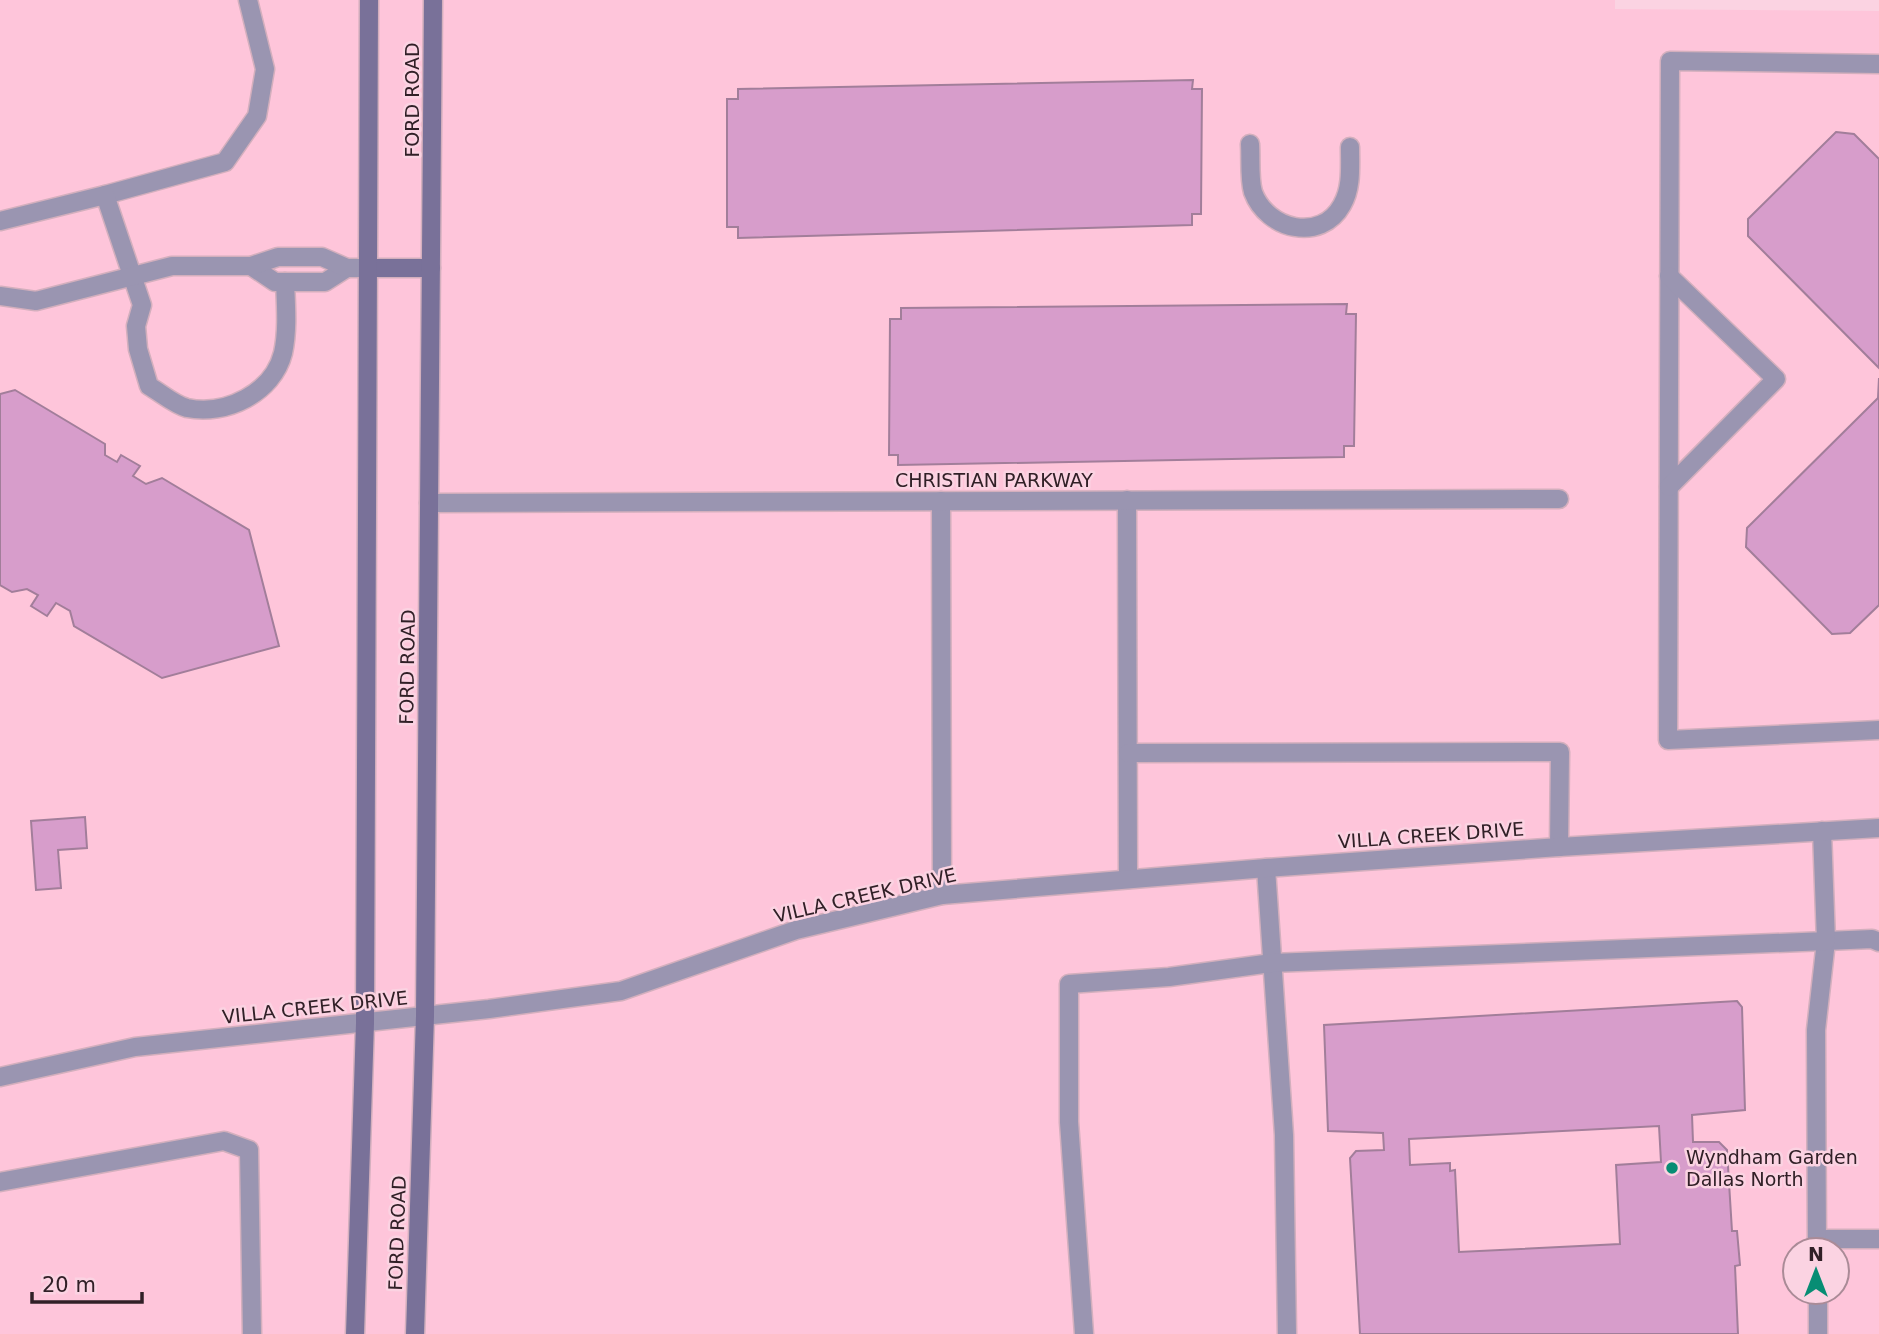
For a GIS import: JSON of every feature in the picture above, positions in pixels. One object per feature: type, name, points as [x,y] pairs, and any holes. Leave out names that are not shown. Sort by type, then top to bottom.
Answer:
[{"type":"street","points":[[0,221],[225,162],[257,116],[265,69],[248,0]]},
{"type":"street","name":"FORD ROAD","points":[[355,1334],[365,1023],[369,0]]},
{"type":"street","name":"FORD ROAD","points":[[415,1334],[425,1016],[433,0]]},
{"type":"street","points":[[1879,64],[1670,61],[1668,740],[1879,730]]},
{"type":"street","points":[[1250,144],[1253,191],[1262,208],[1275,220],[1294,228],[1313,228],[1327,223],[1340,208],[1347,194],[1350,148]]},
{"type":"street","points":[[105,195],[142,305],[136,326],[138,349],[149,386],[186,408],[219,409],[244,400],[268,381],[282,355],[287,322],[285,282]]},
{"type":"street","points":[[0,296],[36,301],[172,266],[251,267],[278,257],[322,257],[348,268],[431,268]]},
{"type":"street","points":[[251,267],[275,282],[325,282],[348,268]]},
{"type":"street","points":[[1669,487],[1776,379],[1670,276]]},
{"type":"street","name":"CHRISTIAN PARKWAY","points":[[429,503],[1559,499]]},
{"type":"street","points":[[1127,500],[1128,879]]},
{"type":"street","points":[[942,501],[942,895]]},
{"type":"street","points":[[1128,753],[1560,752],[1559,847]]},
{"type":"street","name":"VILLA CREEK DRIVE","points":[[0,1077],[135,1047],[365,1023],[621,991],[796,930],[942,895],[1559,847],[1879,828]]},
{"type":"street","points":[[1817,1236],[1816,1030],[1826,941],[1822,831]]},
{"type":"street","points":[[1266,868],[1284,1135],[1287,1334]]},
{"type":"street","points":[[1084,1334],[1069,1122],[1069,984],[1169,977],[1272,963],[1872,939],[1879,942]]},
{"type":"street","points":[[0,1182],[224,1141],[249,1150],[252,1334]]},
{"type":"street","points":[[1851,1242],[1879,1239]]},
{"type":"street","points":[[1818,1306],[1818,1334]]},
{"type":"shaded area","points":[[0,0],[1615,0],[1615,9],[1879,11],[1879,1334],[0,1334]]},
{"type":"building","points":[[1193,80],[1192,89],[1202,89],[1201,214],[1192,214],[1192,225],[738,238],[738,227],[727,227],[727,99],[738,99],[738,89]]},
{"type":"building","points":[[1836,132],[1854,134],[1879,159],[1879,368],[1748,236],[1748,219]]},
{"type":"building","points":[[1347,304],[1346,314],[1356,314],[1354,446],[1344,446],[1344,457],[898,465],[898,455],[889,455],[890,319],[901,319],[901,308]]},
{"type":"building","points":[[1879,378],[1879,605],[1850,633],[1832,634],[1746,547],[1747,528],[1878,398]]},
{"type":"building","points":[[15,390],[105,444],[105,455],[117,462],[121,455],[140,466],[133,476],[146,484],[162,478],[249,530],[279,646],[162,678],[74,626],[70,611],[56,603],[47,616],[31,606],[38,595],[27,589],[12,592],[0,585],[0,394]]},
{"type":"building","points":[[85,817],[87,848],[58,850],[61,888],[36,890],[31,821]]},
{"type":"building","name":"Wyndham Garden Dallas North","points":[[1737,1001],[1742,1007],[1745,1110],[1692,1115],[1693,1142],[1719,1142],[1727,1150],[1732,1231],[1737,1231],[1740,1265],[1735,1266],[1738,1334],[1360,1334],[1350,1158],[1356,1151],[1384,1150],[1383,1133],[1328,1131],[1324,1025]],"holes":[[[1659,1126],[1661,1162],[1616,1165],[1620,1244],[1459,1252],[1455,1170],[1450,1171],[1450,1163],[1410,1165],[1409,1139]]]},
{"type":"place","name":"Wyndham Garden Dallas North","points":[[1672,1168]]}]
